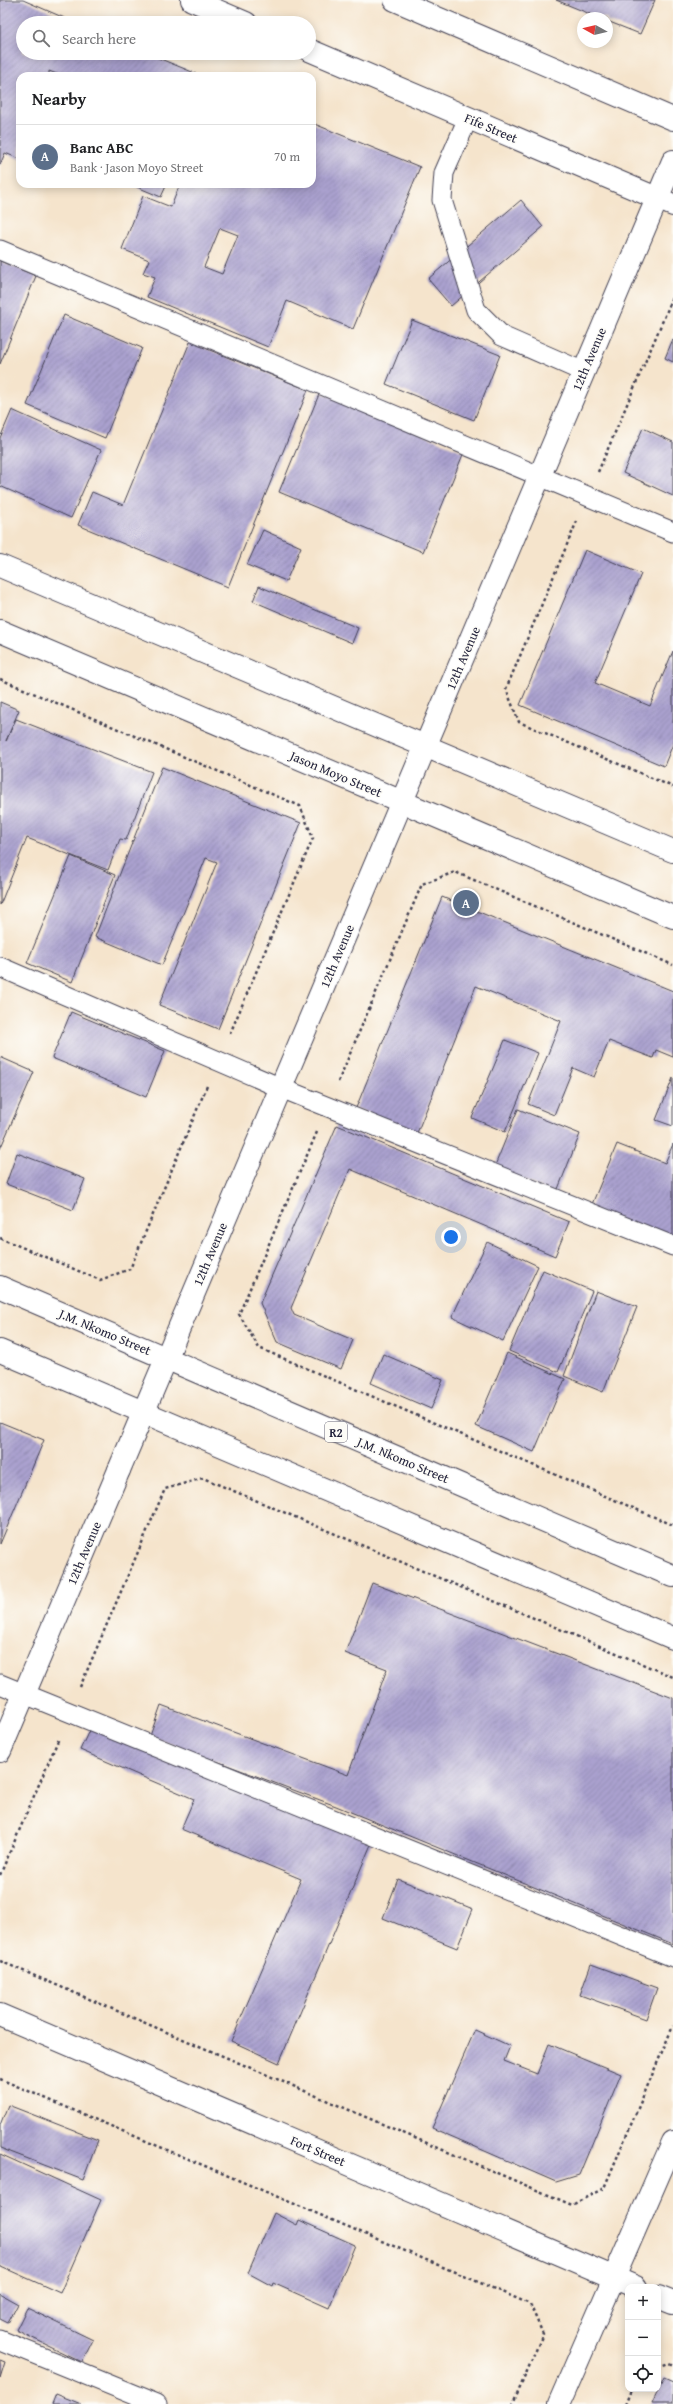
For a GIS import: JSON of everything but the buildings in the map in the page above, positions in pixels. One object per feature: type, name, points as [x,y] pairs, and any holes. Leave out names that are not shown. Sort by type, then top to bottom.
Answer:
[{"type":"main road","points":[[192,0],[230,16]]},
{"type":"main road","points":[[395,0],[673,119]]},
{"type":"main road","name":"Fife Street","points":[[316,53],[665,202]]},
{"type":"main road","name":"12th Avenue","points":[[0,1751],[584,372],[665,202],[673,161]]},
{"type":"main road","points":[[0,566],[673,851]]},
{"type":"main road","name":"Jason Moyo Street","points":[[0,631],[673,916]]},
{"type":"main road","name":"J.M. Nkomo Street","points":[[0,1287],[673,1576]]},
{"type":"main road","points":[[0,1351],[673,1638]]},
{"type":"main road","name":"Fort Street","points":[[0,2015],[629,2284]]},
{"type":"main road","points":[[559,2404],[673,2142]]},
{"type":"main road","points":[[661,2297],[673,2303]]},
{"type":"lane","points":[[468,118],[444,173],[442,200],[476,310],[502,336],[584,372]]},
{"type":"lane","points":[[0,250],[588,495],[673,532]]},
{"type":"lane","points":[[0,966],[281,1088],[673,1246]]},
{"type":"lane","points":[[0,1684],[673,1957]]},
{"type":"lane","points":[[0,2340],[157,2404]]},
{"type":"path","points":[[673,297],[506,689],[519,722],[673,787]]},
{"type":"path","points":[[0,679],[300,806],[313,838],[130,1269],[100,1280],[0,1238]]},
{"type":"path","points":[[673,965],[455,872],[422,884],[239,1314],[259,1348],[673,1525]]},
{"type":"path","points":[[0,1875],[165,1489],[203,1478],[673,1677]]},
{"type":"path","points":[[0,1961],[572,2205],[604,2188],[673,2026]]},
{"type":"path","points":[[0,2079],[530,2304],[543,2334],[513,2404]]},
{"type":"path","points":[[661,2366],[669,2363],[673,2365]]},
{"type":"path","points":[[626,2404],[631,2392]]},
{"type":"place","name":"Banc ABC","points":[[466,903]]}]
